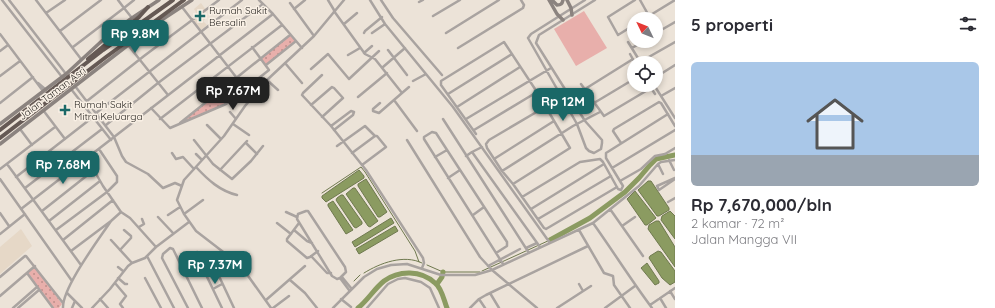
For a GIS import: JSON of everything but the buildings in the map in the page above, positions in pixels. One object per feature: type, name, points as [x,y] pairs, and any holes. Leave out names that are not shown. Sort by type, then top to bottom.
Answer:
[{"type":"highway","points":[[68,75],[174,0]]},
{"type":"highway","points":[[0,138],[106,57],[188,0]]},
{"type":"highway","points":[[0,130],[127,27],[148,7]]},
{"type":"main road","points":[[0,124],[62,77],[68,75],[82,59],[105,38],[159,0]]},
{"type":"main road","points":[[174,0],[180,7]]},
{"type":"main road","name":"Jalan Taman Asri","points":[[0,144],[188,0]]},
{"type":"main road","points":[[549,0],[559,16],[564,20]]},
{"type":"main road","points":[[552,0],[559,5],[563,0]]},
{"type":"main road","points":[[568,0],[572,15]]},
{"type":"street","points":[[2,0],[62,77]]},
{"type":"street","points":[[9,0],[68,75]]},
{"type":"street","points":[[36,0],[82,59]]},
{"type":"street","points":[[46,13],[65,0]]},
{"type":"street","points":[[60,31],[101,0]]},
{"type":"street","points":[[118,0],[132,18]]},
{"type":"street","points":[[73,47],[134,0]]},
{"type":"street","points":[[87,101],[219,0]]},
{"type":"street","points":[[96,113],[242,0]]},
{"type":"street","points":[[259,0],[302,48]]},
{"type":"street","points":[[294,9],[305,0]]},
{"type":"street","points":[[328,0],[360,48],[366,55],[375,59],[383,67],[402,93]]},
{"type":"street","points":[[289,296],[272,308],[235,261],[202,236],[189,222],[177,200],[184,180],[221,139],[245,106],[267,80],[314,36],[340,1],[344,0]]},
{"type":"street","points":[[370,0],[386,24],[454,107],[549,242]]},
{"type":"street","points":[[380,0],[393,18],[442,75]]},
{"type":"street","points":[[419,2],[423,0]]},
{"type":"street","points":[[433,16],[460,0]]},
{"type":"street","points":[[446,33],[498,0]]},
{"type":"street","points":[[458,48],[523,8],[524,5],[521,0]]},
{"type":"street","points":[[585,0],[531,34],[528,38],[577,124],[586,148],[594,153]]},
{"type":"street","points":[[532,46],[536,43],[539,35],[596,0]]},
{"type":"street","points":[[627,29],[618,35],[608,17],[635,0]]},
{"type":"street","points":[[640,0],[647,12]]},
{"type":"street","points":[[656,12],[675,0]]},
{"type":"street","points":[[290,3],[314,36]]},
{"type":"street","points":[[106,125],[158,83],[263,4]]},
{"type":"street","points":[[180,7],[192,20],[236,78]]},
{"type":"street","points":[[344,24],[357,13]]},
{"type":"street","points":[[21,209],[273,14]]},
{"type":"street","points":[[364,33],[382,17]]},
{"type":"street","points":[[663,30],[675,22]]},
{"type":"street","points":[[372,33],[386,24]]},
{"type":"street","points":[[160,119],[282,25]]},
{"type":"street","points":[[0,34],[44,90]]},
{"type":"street","points":[[178,124],[290,35]]},
{"type":"street","points":[[266,65],[296,41]]},
{"type":"street","points":[[476,134],[441,85],[441,81],[504,42],[537,92],[570,148],[513,184]]},
{"type":"street","points":[[652,56],[675,42]]},
{"type":"street","points":[[536,43],[585,121],[602,140],[601,149]]},
{"type":"street","points":[[0,51],[8,45]]},
{"type":"street","points":[[128,45],[168,95]]},
{"type":"street","points":[[364,53],[372,46]]},
{"type":"street","points":[[151,108],[170,128],[226,104],[269,70],[252,47]]},
{"type":"street","points":[[348,55],[360,48]]},
{"type":"street","points":[[383,67],[405,48]]},
{"type":"street","points":[[632,48],[636,56]]},
{"type":"street","points":[[388,50],[407,75]]},
{"type":"street","points":[[310,69],[328,54],[349,78],[379,51]]},
{"type":"street","points":[[448,94],[512,54]]},
{"type":"street","points":[[0,76],[20,60]]},
{"type":"street","points":[[285,63],[302,83]]},
{"type":"street","points":[[585,89],[627,63]]},
{"type":"street","points":[[663,72],[675,65]]},
{"type":"street","points":[[457,107],[520,67]]},
{"type":"street","points":[[466,119],[551,68]]},
{"type":"street","points":[[358,97],[387,73]]},
{"type":"street","points":[[413,81],[426,74]]},
{"type":"street","points":[[322,75],[302,94],[311,106],[331,126],[362,165],[423,258],[423,266]]},
{"type":"street","points":[[0,103],[33,77]]},
{"type":"street","points":[[267,80],[278,90]]},
{"type":"street","points":[[594,103],[627,83]]},
{"type":"street","points":[[582,84],[604,116],[641,92]]},
{"type":"street","points":[[75,86],[106,125],[114,137],[126,162],[148,174],[163,188],[175,183],[182,186]]},
{"type":"street","points":[[311,106],[332,87],[334,88],[342,98],[322,117]]},
{"type":"street","points":[[380,103],[373,111],[379,113],[409,88]]},
{"type":"street","points":[[661,96],[675,88]]},
{"type":"street","points":[[71,89],[111,140]]},
{"type":"street","points":[[474,130],[537,92]]},
{"type":"street","points":[[658,92],[675,126]]},
{"type":"street","points":[[217,93],[226,104]]},
{"type":"street","points":[[394,100],[417,131]]},
{"type":"street","points":[[621,143],[614,129],[659,102],[661,102],[675,118]]},
{"type":"street","points":[[545,107],[487,143],[487,148],[502,172],[513,184],[546,229],[617,187]]},
{"type":"street","points":[[43,110],[65,139]]},
{"type":"street","points":[[606,153],[675,110]]},
{"type":"street","points":[[331,126],[351,111],[354,112],[353,115],[334,130]]},
{"type":"street","points":[[230,112],[236,119]]},
{"type":"street","points":[[502,172],[577,124],[600,112]]},
{"type":"street","points":[[16,177],[93,117]]},
{"type":"street","points":[[442,119],[528,250]]},
{"type":"street","points":[[494,159],[554,121]]},
{"type":"street","points":[[233,124],[249,135]]},
{"type":"street","points":[[207,125],[221,139]]},
{"type":"street","points":[[0,169],[55,126]]},
{"type":"street","points":[[337,146],[365,126],[374,136],[377,136],[386,147],[362,165]]},
{"type":"street","points":[[20,128],[32,145]]},
{"type":"street","points":[[25,188],[102,128]]},
{"type":"street","points":[[612,168],[675,130]]},
{"type":"street","points":[[496,253],[508,244],[436,133],[432,132],[424,138],[435,158],[473,215],[496,253],[502,261]]},
{"type":"street","points":[[352,153],[374,136]]},
{"type":"street","points":[[194,140],[206,156],[220,170],[232,179],[263,146]]},
{"type":"street","points":[[407,140],[480,257],[490,268],[537,308]]},
{"type":"street","points":[[220,170],[246,142],[257,154]]},
{"type":"street","points":[[466,156],[482,148]]},
{"type":"street","points":[[620,182],[641,169],[654,156],[665,154],[675,148]]},
{"type":"street","points":[[56,230],[115,185],[118,179],[99,149]]},
{"type":"street","points":[[594,153],[601,149]]},
{"type":"street","points":[[522,197],[580,162],[600,159],[617,187],[620,190],[622,189],[623,187],[606,158],[606,153],[601,149]]},
{"type":"street","points":[[435,158],[447,150]]},
{"type":"street","points":[[472,152],[538,245]]},
{"type":"street","points":[[172,153],[176,159],[183,157],[223,190],[237,195]]},
{"type":"street","points":[[594,153],[595,160]]},
{"type":"street","points":[[196,154],[202,160]]},
{"type":"street","points":[[87,158],[100,181],[121,212],[127,215],[140,227],[156,247]]},
{"type":"street","points":[[670,160],[674,170]]},
{"type":"street","points":[[333,308],[350,289],[367,274],[377,269],[391,265],[407,264],[423,266],[442,275],[475,275],[514,255],[579,230],[592,223],[643,183],[653,168],[658,164],[675,160]]},
{"type":"street","points":[[7,164],[81,264]]},
{"type":"street","points":[[531,209],[604,164]]},
{"type":"street","points":[[658,164],[662,174]]},
{"type":"street","points":[[42,211],[94,170]]},
{"type":"street","points":[[448,178],[460,170]]},
{"type":"street","points":[[538,219],[611,176]]},
{"type":"street","points":[[675,178],[659,190],[657,186],[675,178]]},
{"type":"street","points":[[0,179],[72,281]]},
{"type":"street","points":[[49,221],[100,181]]},
{"type":"street","points":[[668,202],[675,198]]},
{"type":"street","points":[[63,240],[113,200]]},
{"type":"street","points":[[184,214],[203,200]]},
{"type":"street","points":[[168,215],[180,207]]},
{"type":"street","points":[[473,215],[484,207]]},
{"type":"street","points":[[610,209],[643,256]]},
{"type":"street","points":[[296,217],[298,214],[306,210],[308,211],[345,267],[346,272],[341,278]]},
{"type":"street","points":[[71,251],[121,212]]},
{"type":"street","points":[[286,212],[296,217],[334,278],[341,278]]},
{"type":"street","points":[[0,214],[9,226]]},
{"type":"street","points":[[0,234],[25,214]]},
{"type":"street","points":[[158,217],[173,233]]},
{"type":"street","points":[[622,226],[635,217]]},
{"type":"street","points":[[140,227],[144,224],[142,220]]},
{"type":"street","points":[[62,306],[67,291],[81,264],[111,221]]},
{"type":"street","points":[[92,308],[115,283],[123,271],[132,263],[147,256],[173,233],[189,222]]},
{"type":"street","points":[[277,223],[291,234]]},
{"type":"street","points":[[299,223],[286,239],[287,242],[306,258],[318,251]]},
{"type":"street","points":[[592,223],[613,250],[635,286],[651,307],[660,298],[675,288]]},
{"type":"street","points":[[120,250],[131,238],[131,236],[124,230]]},
{"type":"street","points":[[294,230],[307,241],[312,243]]},
{"type":"street","points":[[579,230],[604,273],[613,276],[614,285],[630,308]]},
{"type":"street","points":[[111,240],[132,263]]},
{"type":"street","points":[[528,250],[538,245]]},
{"type":"street","points":[[470,308],[479,299],[490,293],[588,246]]},
{"type":"street","points":[[188,308],[162,258],[163,254],[170,248],[173,249],[202,308]]},
{"type":"street","points":[[490,268],[514,255],[520,248]]},
{"type":"street","points":[[222,308],[196,254],[197,252],[210,257],[234,308]]},
{"type":"street","points":[[0,277],[25,255],[35,266],[62,306]]},
{"type":"street","points":[[147,256],[173,307],[168,308]]},
{"type":"street","points":[[311,256],[327,273],[331,272]]},
{"type":"street","points":[[0,296],[35,266]]},
{"type":"street","points":[[266,300],[304,266]]},
{"type":"street","points":[[118,267],[123,271]]},
{"type":"street","points":[[27,273],[53,308]]},
{"type":"street","points":[[118,278],[124,284],[127,284]]},
{"type":"street","points":[[145,278],[161,308]]},
{"type":"street","points":[[341,278],[350,289]]},
{"type":"street","points":[[367,308],[388,284],[398,279],[405,278],[427,285],[434,295],[439,308]]},
{"type":"street","points":[[290,280],[305,293],[317,308]]},
{"type":"street","points":[[115,283],[126,296],[120,304],[123,308]]},
{"type":"street","points":[[213,289],[222,284]]},
{"type":"street","points":[[579,284],[583,291]]},
{"type":"street","points":[[557,308],[591,286]]},
{"type":"street","points":[[605,308],[635,286]]},
{"type":"street","points":[[13,308],[38,288]]},
{"type":"street","points":[[18,308],[38,288]]},
{"type":"street","points":[[67,291],[82,308]]},
{"type":"street","points":[[670,291],[675,299]]},
{"type":"street","points":[[490,293],[499,308]]},
{"type":"street","points":[[72,308],[73,298]]},
{"type":"street","points":[[660,298],[666,308]]},
{"type":"street","points":[[341,299],[350,308]]},
{"type":"street","points":[[479,299],[485,308]]},
{"type":"street","points":[[100,300],[108,308]]},
{"type":"shaded area","name":"Rumah Sakit Bersalin","points":[[201,3],[206,10],[203,13],[206,18],[203,21],[207,25],[201,30],[193,20],[193,17],[197,14],[194,9]]},
{"type":"shaded area","points":[[584,11],[607,48],[576,66],[554,29]]},
{"type":"shaded area","points":[[290,35],[296,41],[266,65],[261,58]]},
{"type":"shaded area","points":[[217,94],[225,104],[181,123]]},
{"type":"shaded area","points":[[359,170],[364,178],[326,202],[322,198],[322,196]]},
{"type":"shaded area","points":[[366,179],[387,212],[380,217],[378,217],[358,186],[358,184]]},
{"type":"shaded area","points":[[648,181],[651,181],[669,208],[669,210],[659,216],[657,216],[638,190]]},
{"type":"shaded area","points":[[355,188],[378,221],[370,227],[346,194]]},
{"type":"shaded area","points":[[635,191],[656,218],[647,225],[645,225],[627,199]]},
{"type":"shaded area","points":[[343,195],[362,222],[362,224],[356,228],[336,200]]},
{"type":"shaded area","points":[[333,201],[353,230],[346,234],[328,206],[328,204]]},
{"type":"shaded area","points":[[670,211],[675,216],[675,239],[661,220],[662,216]]},
{"type":"shaded area","points":[[391,218],[394,223],[355,247],[352,242]]},
{"type":"shaded area","points":[[659,221],[675,247],[675,267],[648,229],[649,225]]},
{"type":"shaded area","points":[[395,226],[398,231],[359,254],[356,249]]},
{"type":"shaded area","points":[[21,229],[32,246],[0,274],[0,247]]},
{"type":"shaded area","points":[[658,251],[661,252],[675,271],[675,282],[670,285],[662,278],[649,258]]},
{"type":"shaded area","points":[[647,263],[659,281],[659,283],[655,285],[641,268]]},
{"type":"shaded area","points":[[35,267],[62,304],[59,308],[54,308],[28,273]]},
{"type":"waterway","points":[[550,240],[590,218],[625,192],[656,159],[675,155]]},
{"type":"waterway","points":[[322,193],[361,167],[415,251],[419,262]]},
{"type":"waterway","points":[[482,271],[550,240]]},
{"type":"waterway","points":[[364,273],[377,266],[392,261],[408,259],[422,263]]},
{"type":"waterway","points":[[427,265],[443,272],[480,272]]},
{"type":"waterway","points":[[437,284],[442,277],[443,272]]},
{"type":"waterway","points":[[358,308],[384,281],[390,277],[403,273],[423,276],[437,285],[441,291],[447,308]]},
{"type":"waterway","points":[[354,281],[360,275]]},
{"type":"place","name":"Rumah Sakit Bersalin","points":[[200,16]]},
{"type":"place","name":"Rumah Sakit Mitra Keluarga","points":[[65,110]]}]
